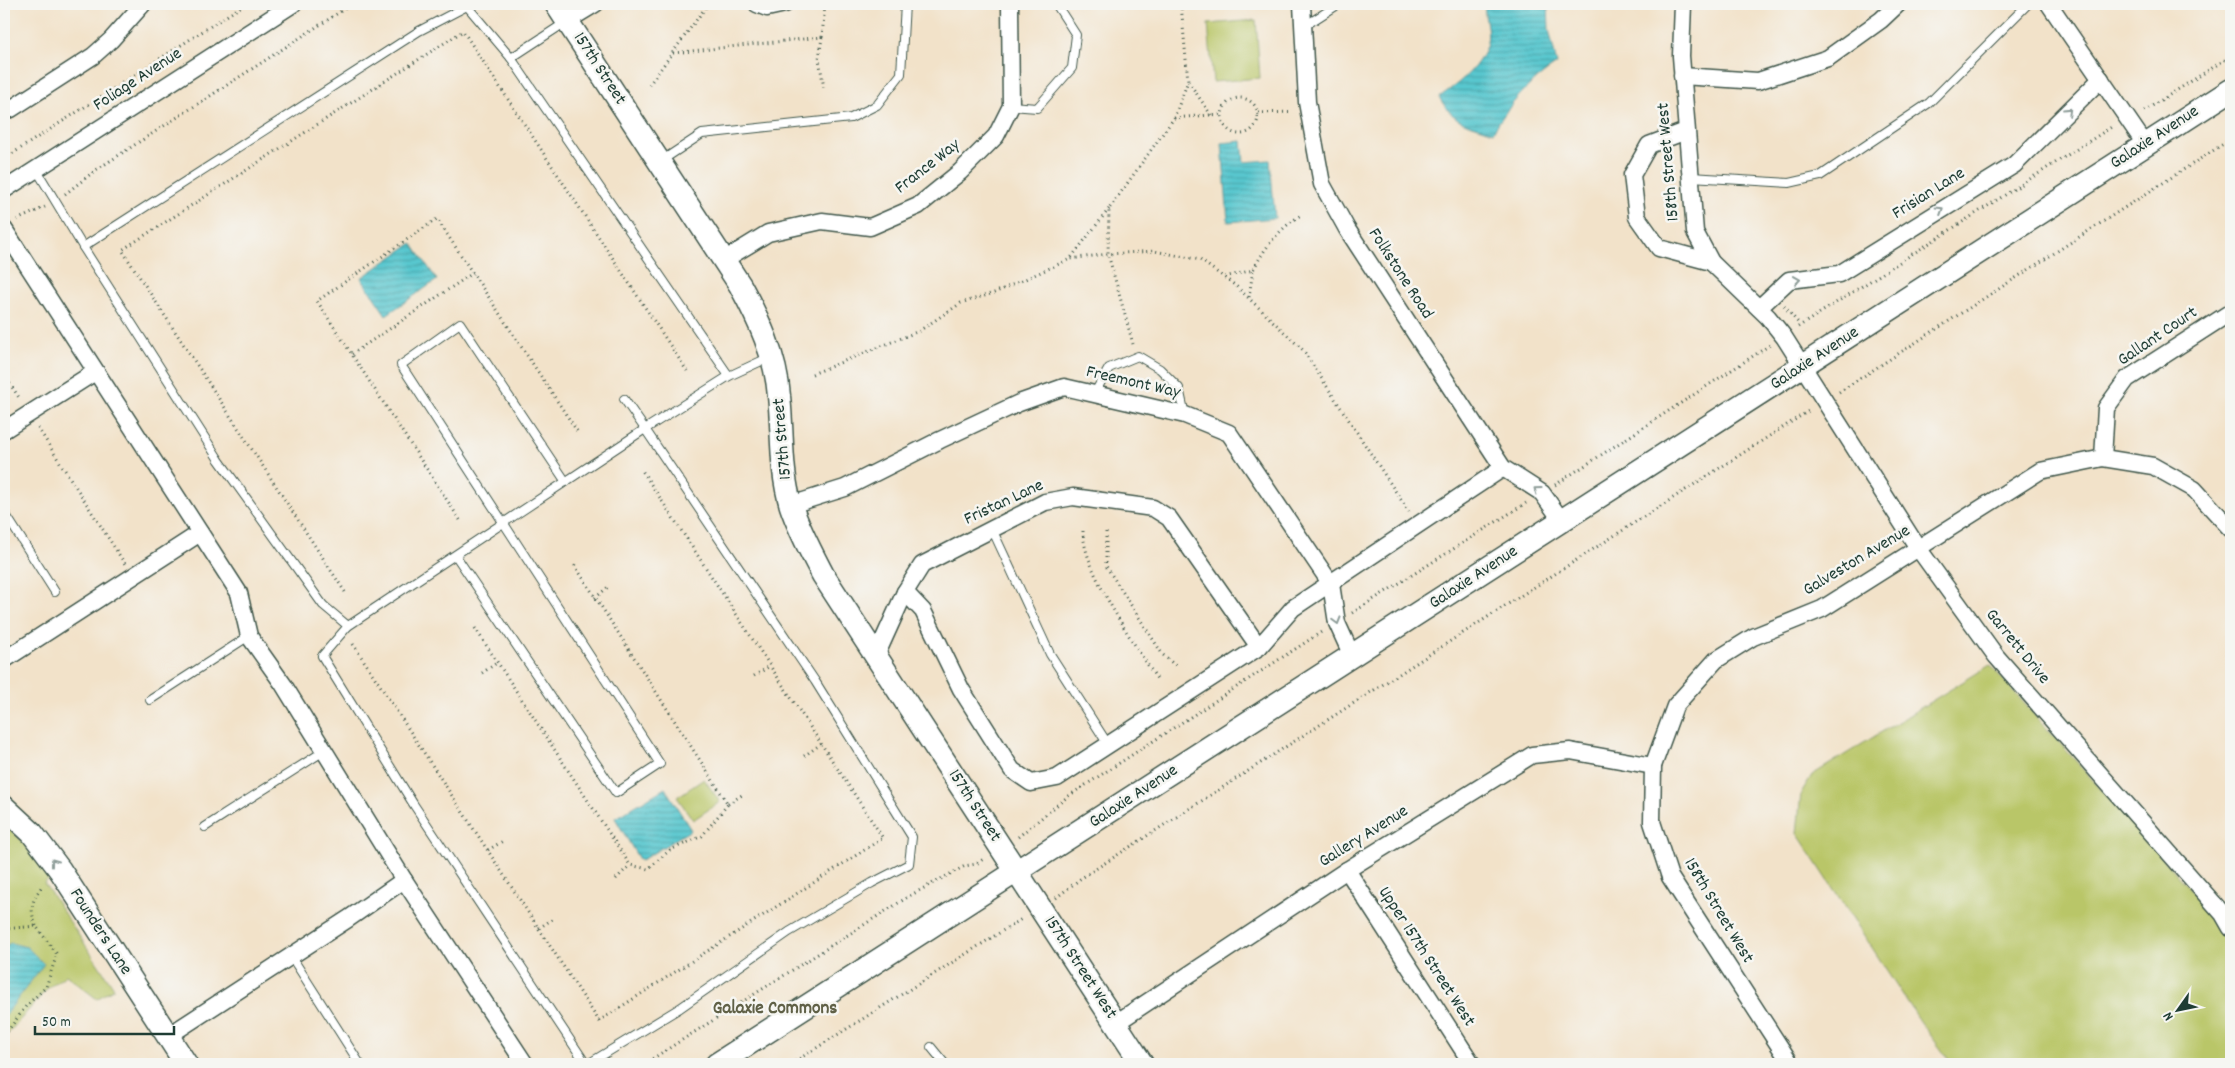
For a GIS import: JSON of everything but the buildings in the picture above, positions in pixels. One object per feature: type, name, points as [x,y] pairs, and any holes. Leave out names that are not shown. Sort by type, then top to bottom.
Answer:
[{"type":"street","points":[[4,111],[11,109],[93,56],[111,40],[144,4]]},
{"type":"street","name":"Foliage Avenue","points":[[4,190],[293,4]]},
{"type":"street","points":[[562,12],[595,4]]},
{"type":"street","points":[[757,4],[767,8],[785,4]]},
{"type":"street","name":"France Way","points":[[724,260],[768,233],[822,221],[870,227],[918,206],[960,172],[996,136],[1011,106],[1010,4]]},
{"type":"street","name":"Folkstone Road","points":[[1302,4],[1307,102],[1322,184],[1347,229],[1503,468],[1542,492],[1562,521]]},
{"type":"street","name":"158th Street West","points":[[1683,4],[1682,76],[1694,232],[1711,262],[1758,308],[1784,337],[1804,366]]},
{"type":"street","points":[[1682,76],[1758,81],[1828,58],[1881,20],[1898,4]]},
{"type":"street","points":[[2049,4],[2145,144]]},
{"type":"street","name":"157th Street","points":[[562,12],[724,260],[758,318],[772,356],[779,394],[783,468],[791,505],[804,540],[823,575],[1017,872]]},
{"type":"street","name":"Frisian Lane","points":[[1758,308],[1789,280],[1839,274],[2014,165],[2101,79]]},
{"type":"street","name":"Galaxie Avenue","points":[[717,1064],[2231,90]]},
{"type":"street","points":[[1686,131],[1649,145],[1632,175],[1637,217],[1659,248],[1711,262]]},
{"type":"street","points":[[7,226],[95,372],[239,593],[249,636],[283,684],[404,880],[525,1064]]},
{"type":"street","name":"Gallant Court","points":[[2103,458],[2106,408],[2127,379],[2231,312]]},
{"type":"street","name":"Garrett Drive","points":[[1804,366],[1918,548],[1996,656],[2224,914],[2231,928]]},
{"type":"street","points":[[4,430],[95,372]]},
{"type":"street","name":"Freemont Way","points":[[791,505],[845,488],[1019,403],[1064,388],[1185,416],[1229,433],[1331,584],[1337,623],[1352,656]]},
{"type":"street","points":[[2103,458],[2153,466],[2194,489],[2231,529]]},
{"type":"street","name":"Galveston Avenue","points":[[1653,766],[1676,706],[1716,660],[1753,637],[1822,609],[2040,471],[2103,458]]},
{"type":"street","points":[[905,592],[923,611],[961,689],[1012,770],[1031,783],[1057,778],[1259,647],[1294,608],[1503,468]]},
{"type":"street","name":"Fristan Lane","points":[[876,656],[905,592],[922,565],[1045,502],[1073,497],[1153,508],[1169,518],[1259,647]]},
{"type":"street","points":[[4,660],[200,533]]},
{"type":"street","name":"Gallery Avenue","points":[[1116,1023],[1347,870],[1532,755],[1570,751],[1653,766]]},
{"type":"street","name":"158th Street West","points":[[1653,766],[1652,822],[1670,877],[1791,1064]]},
{"type":"street","name":"Founders Lane","points":[[4,807],[32,833],[60,870],[186,1064]]},
{"type":"street","name":"Upper 157th Street West","points":[[1347,870],[1472,1064]]},
{"type":"street","name":"157th Street West","points":[[1017,872],[1142,1064]]},
{"type":"street","points":[[168,1036],[404,880]]},
{"type":"lane","points":[[660,162],[702,134],[851,118],[877,105],[901,74],[905,4]]},
{"type":"lane","points":[[1011,106],[1037,108],[1072,68],[1076,35],[1056,4]]},
{"type":"lane","points":[[1304,26],[1339,4]]},
{"type":"lane","points":[[1689,177],[1789,183],[1820,176],[1929,103],[2028,4]]},
{"type":"lane","points":[[83,247],[419,30],[467,6],[511,58],[729,376]]},
{"type":"lane","points":[[511,58],[562,12]]},
{"type":"lane","points":[[36,169],[83,247],[219,460],[323,605],[348,626]]},
{"type":"lane","points":[[456,556],[616,793],[660,764],[401,365],[460,323],[566,482]]},
{"type":"lane","points":[[624,399],[644,429],[815,681],[912,837],[909,864],[872,883],[789,932],[680,1008],[587,1064],[414,805],[322,656],[348,626],[456,556],[644,429],[729,376],[772,356]]},
{"type":"lane","points":[[1094,394],[1108,368],[1138,356],[1160,368],[1179,388],[1185,416]]},
{"type":"lane","points":[[4,512],[55,592]]},
{"type":"lane","points":[[992,529],[1050,654],[1109,746]]},
{"type":"lane","points":[[150,700],[249,636]]},
{"type":"lane","points":[[205,827],[324,751]]},
{"type":"lane","points":[[291,956],[360,1064]]},
{"type":"lane","points":[[931,1047],[945,1064]]},
{"type":"path","points":[[4,159],[245,4]]},
{"type":"path","points":[[7,226],[55,202],[96,170],[352,4]]},
{"type":"path","points":[[650,85],[708,4]]},
{"type":"path","points":[[824,88],[819,59],[825,4]]},
{"type":"path","points":[[1070,259],[1109,209],[1174,118],[1188,81],[1181,4]]},
{"type":"path","points":[[345,592],[122,250],[463,31],[687,372]]},
{"type":"path","points":[[673,53],[822,37]]},
{"type":"path","points":[[644,1064],[912,895],[965,866],[976,864],[1002,848],[1067,797],[1337,623],[2086,142],[2144,111],[2231,56]]},
{"type":"path","points":[[1188,81],[1211,115]]},
{"type":"path","points":[[1240,98],[1253,104],[1256,108],[1258,119],[1249,131],[1234,133],[1224,124],[1222,114],[1226,105],[1240,98]]},
{"type":"path","points":[[1174,118],[1222,114]]},
{"type":"path","points":[[791,1064],[1068,890],[1080,879],[1443,644],[2231,139]]},
{"type":"path","points":[[1109,209],[1108,254],[1138,356]]},
{"type":"path","points":[[1249,298],[1254,270],[1272,238],[1284,226],[1301,215]]},
{"type":"path","points":[[812,374],[919,331],[961,303],[994,293],[1070,259],[1155,251],[1200,260],[1249,298],[1303,350],[1417,526]]},
{"type":"path","points":[[1224,278],[1254,270]]},
{"type":"path","points":[[352,354],[473,273]]},
{"type":"path","points":[[4,375],[133,576]]},
{"type":"path","points":[[353,644],[600,1021],[883,838],[641,469]]},
{"type":"path","points":[[1083,531],[1083,543],[1112,607],[1157,679]]},
{"type":"path","points":[[1106,532],[1106,566],[1163,655],[1176,666]]},
{"type":"path","points":[[574,564],[728,804]]},
{"type":"path","points":[[595,598],[608,587]]},
{"type":"path","points":[[475,628],[630,865],[648,869],[670,850],[702,836],[728,804],[742,795]]},
{"type":"path","points":[[482,673],[498,662]]},
{"type":"path","points":[[754,676],[770,666]]},
{"type":"path","points":[[804,756],[821,744]]},
{"type":"path","points":[[488,850],[503,841]]},
{"type":"path","points":[[616,879],[630,865]]},
{"type":"path","points":[[4,1036],[26,1006],[46,987],[57,954],[36,926],[30,912],[32,900],[43,885]]},
{"type":"path","points":[[539,928],[554,918]]},
{"type":"path","points":[[4,928],[36,926]]},
{"type":"green space","points":[[1256,20],[1260,78],[1213,82],[1208,24]]},
{"type":"green space","points":[[1990,665],[2209,910],[2231,948],[2231,1064],[1952,1064],[1920,1021],[1797,833],[1801,793],[1812,775]]},
{"type":"green space","points":[[704,779],[720,802],[693,820],[677,797]]},
{"type":"green space","points":[[4,823],[22,841],[50,879],[44,883],[114,988],[97,999],[66,975],[48,988],[4,1038]]},
{"type":"water","points":[[1485,4],[1548,4],[1549,30],[1557,64],[1521,94],[1493,132],[1456,118],[1439,97],[1475,67],[1484,51],[1488,37]]},
{"type":"water","points":[[1242,141],[1244,162],[1270,160],[1275,218],[1228,222],[1222,143]]},
{"type":"water","points":[[412,243],[437,280],[386,315],[361,278]]},
{"type":"water","points":[[665,788],[691,830],[640,861],[615,818]]},
{"type":"water","points":[[11,943],[27,947],[44,964],[4,1017],[4,946]]},
{"type":"district","name":"Galaxie Commons","points":[[775,1009]]}]
